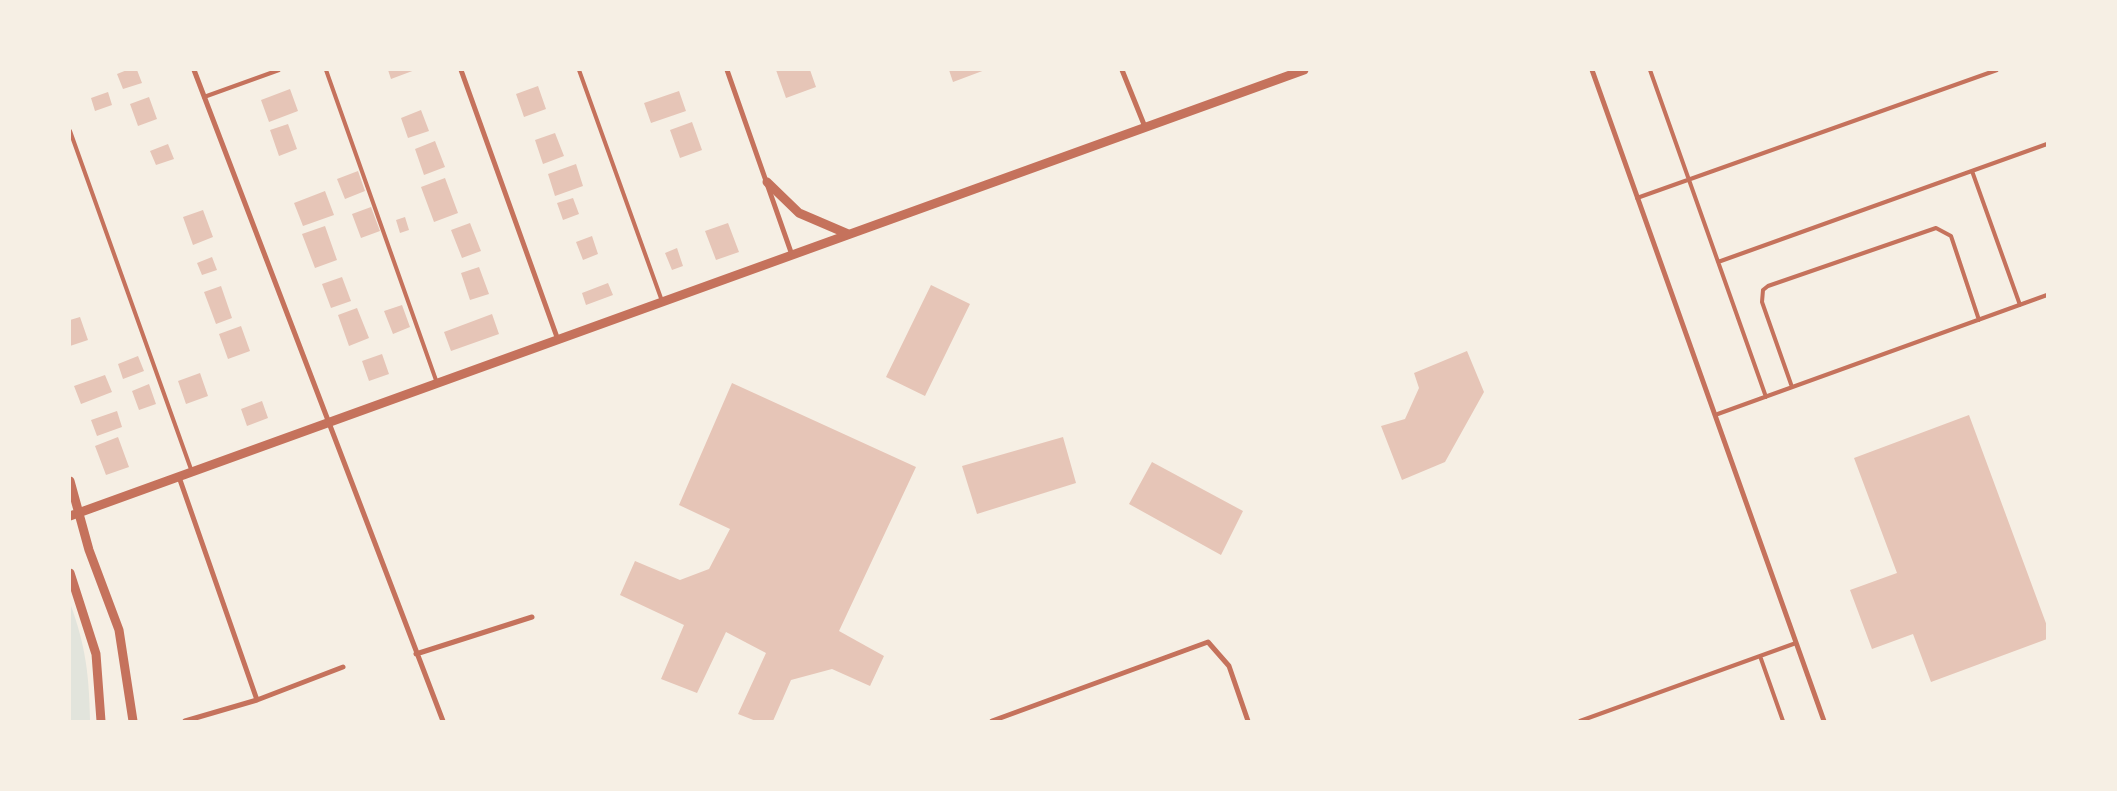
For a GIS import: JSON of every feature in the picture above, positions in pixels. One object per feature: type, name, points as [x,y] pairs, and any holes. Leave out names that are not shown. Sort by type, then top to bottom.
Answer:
[{"type":"street","points":[[194,70],[327,423],[443,721]]},
{"type":"street","points":[[461,70],[558,340]]},
{"type":"street","points":[[727,70],[792,255]]},
{"type":"street","points":[[1122,70],[1145,127]]},
{"type":"street","points":[[70,516],[1304,70]]},
{"type":"street","points":[[1592,70],[1824,721]]},
{"type":"street","points":[[767,182],[799,213],[848,234]]},
{"type":"street","points":[[179,477],[257,700]]},
{"type":"street","points":[[70,481],[89,550],[119,630],[133,721]]},
{"type":"street","points":[[70,573],[96,654],[101,721]]},
{"type":"street","points":[[416,654],[532,617]]},
{"type":"street","points":[[992,721],[1208,642],[1229,666],[1248,721]]},
{"type":"street","points":[[186,721],[257,700],[343,667]]},
{"type":"lane","points":[[204,97],[280,70]]},
{"type":"lane","points":[[326,70],[437,383]]},
{"type":"lane","points":[[579,70],[662,302]]},
{"type":"lane","points":[[1650,70],[1766,397]]},
{"type":"lane","points":[[1637,198],[1997,70]]},
{"type":"lane","points":[[70,131],[192,472]]},
{"type":"lane","points":[[1718,262],[2047,144]]},
{"type":"lane","points":[[1972,171],[2020,305]]},
{"type":"lane","points":[[1792,387],[1762,302],[1761,296],[1768,286],[1936,228],[1951,236],[1979,320]]},
{"type":"lane","points":[[1715,415],[2047,296]]},
{"type":"lane","points":[[1580,721],[1796,643]]},
{"type":"lane","points":[[1760,656],[1783,721]]},
{"type":"shaded area","points":[[70,603],[86,661],[90,721],[70,721]]},
{"type":"building","points":[[127,70],[137,70],[142,83],[123,89],[117,74]]},
{"type":"building","points":[[388,70],[415,70],[391,79]]},
{"type":"building","points":[[776,70],[810,70],[816,87],[786,98]]},
{"type":"building","points":[[949,70],[985,70],[953,82]]},
{"type":"building","points":[[538,86],[546,109],[524,117],[516,94]]},
{"type":"building","points":[[290,89],[298,111],[269,122],[261,100]]},
{"type":"building","points":[[679,91],[686,111],[651,123],[644,103]]},
{"type":"building","points":[[108,92],[112,105],[95,111],[91,98]]},
{"type":"building","points":[[149,97],[157,119],[138,126],[130,104]]},
{"type":"building","points":[[421,110],[429,131],[408,138],[401,118]]},
{"type":"building","points":[[692,122],[702,150],[680,158],[670,130]]},
{"type":"building","points":[[288,124],[297,149],[279,156],[270,130]]},
{"type":"building","points":[[555,133],[564,156],[543,164],[535,140]]},
{"type":"building","points":[[435,141],[445,167],[424,175],[415,149]]},
{"type":"building","points":[[168,144],[174,159],[156,165],[150,151]]},
{"type":"building","points":[[576,164],[583,186],[555,196],[548,174]]},
{"type":"building","points":[[358,171],[365,191],[345,199],[337,179]]},
{"type":"building","points":[[445,178],[458,213],[434,222],[421,187]]},
{"type":"building","points":[[325,191],[334,215],[303,226],[294,203]]},
{"type":"building","points":[[573,198],[579,214],[563,220],[557,203]]},
{"type":"building","points":[[371,207],[380,231],[361,238],[352,214]]},
{"type":"building","points":[[203,210],[213,237],[193,245],[183,217]]},
{"type":"building","points":[[405,217],[409,230],[400,233],[396,220]]},
{"type":"building","points":[[470,223],[481,251],[462,258],[451,230]]},
{"type":"building","points":[[728,223],[739,252],[716,260],[705,231]]},
{"type":"building","points":[[325,226],[337,260],[315,268],[302,234]]},
{"type":"building","points":[[592,236],[598,254],[583,260],[576,242]]},
{"type":"building","points":[[677,248],[683,266],[672,270],[665,253]]},
{"type":"building","points":[[212,257],[217,270],[202,275],[197,263]]},
{"type":"building","points":[[479,267],[489,294],[470,300],[461,273]]},
{"type":"building","points":[[342,277],[351,301],[331,308],[322,284]]},
{"type":"building","points":[[608,283],[613,295],[586,305],[582,293]]},
{"type":"building","points":[[931,285],[970,304],[925,396],[886,377]]},
{"type":"building","points":[[221,286],[232,318],[216,324],[204,292]]},
{"type":"building","points":[[402,305],[410,327],[393,334],[384,311]]},
{"type":"building","points":[[357,308],[369,338],[349,346],[338,315]]},
{"type":"building","points":[[492,314],[499,334],[451,351],[444,332]]},
{"type":"building","points":[[80,317],[88,340],[70,346],[70,320]]},
{"type":"building","points":[[241,326],[250,351],[228,359],[219,334]]},
{"type":"building","points":[[1467,351],[1484,392],[1445,462],[1402,480],[1381,426],[1405,419],[1419,388],[1414,373]]},
{"type":"building","points":[[382,354],[389,374],[369,381],[362,361]]},
{"type":"building","points":[[138,356],[144,371],[123,379],[118,364]]},
{"type":"building","points":[[200,373],[208,396],[186,404],[178,381]]},
{"type":"building","points":[[105,375],[112,392],[81,404],[74,386]]},
{"type":"building","points":[[732,383],[916,467],[839,631],[884,656],[870,686],[832,669],[791,680],[773,721],[756,721],[738,714],[766,653],[726,632],[697,693],[661,679],[684,625],[620,595],[635,561],[680,580],[709,569],[730,529],[679,505]]},
{"type":"building","points":[[149,384],[156,404],[139,410],[132,391]]},
{"type":"building","points":[[262,401],[268,418],[247,426],[241,409]]},
{"type":"building","points":[[117,411],[122,427],[97,436],[91,420]]},
{"type":"building","points":[[1969,415],[2047,626],[2047,639],[1931,682],[1913,634],[1872,649],[1850,590],[1897,573],[1854,458]]},
{"type":"building","points":[[118,437],[129,467],[106,475],[95,446]]},
{"type":"building","points":[[1063,437],[1076,483],[977,514],[962,466]]},
{"type":"building","points":[[1152,462],[1243,511],[1221,555],[1129,504]]}]
